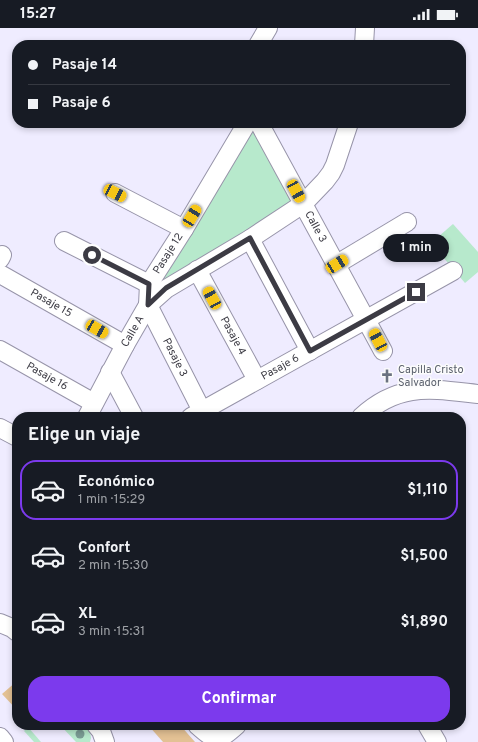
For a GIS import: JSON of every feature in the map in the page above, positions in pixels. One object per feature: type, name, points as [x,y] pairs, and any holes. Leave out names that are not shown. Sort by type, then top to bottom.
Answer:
[{"type":"street","points":[[261,40],[268,28]]},
{"type":"street","points":[[364,40],[365,28]]},
{"type":"street","name":"Pasaje 12","points":[[148,305],[149,284],[184,229],[244,128]]},
{"type":"street","name":"Calle 3","points":[[262,128],[383,351]]},
{"type":"street","name":"Calle A","points":[[91,410],[124,345],[148,305],[166,288],[250,238],[303,204],[331,173],[347,128]]},
{"type":"street","points":[[115,193],[184,229]]},
{"type":"street","points":[[337,264],[407,222]]},
{"type":"street","points":[[250,238],[310,351]]},
{"type":"street","points":[[64,241],[149,284]]},
{"type":"street","name":"Pasaje 4","points":[[197,270],[257,380]]},
{"type":"street","name":"Pasaje 6","points":[[200,412],[453,271]]},
{"type":"street","name":"Pasaje 15","points":[[0,274],[124,345]]},
{"type":"street","name":"Pasaje 3","points":[[148,305],[195,412]]},
{"type":"street","name":"Pasaje 16","points":[[0,350],[91,410]]},
{"type":"street","points":[[110,372],[131,412]]},
{"type":"street","points":[[368,412],[390,396],[406,391],[437,390],[478,394]]},
{"type":"street","points":[[0,428],[12,434]]},
{"type":"street","points":[[0,624],[12,628]]},
{"type":"street","points":[[100,730],[105,742]]},
{"type":"street","points":[[202,730],[208,737],[215,740],[222,738],[231,730]]},
{"type":"street","points":[[430,730],[437,742]]},
{"type":"street","points":[[0,737],[4,742]]},
{"type":"green space","points":[[248,128],[254,128],[301,210],[150,294]]},
{"type":"green space","points":[[453,224],[478,252],[478,272],[465,283],[431,243]]},
{"type":"green space","points":[[31,730],[41,742],[34,742],[24,731]]},
{"type":"green space","points":[[65,730],[90,730],[90,742],[76,742]]},
{"type":"building","points":[[12,685],[12,705],[2,694]]},
{"type":"building","points":[[152,730],[184,730],[195,742],[163,742]]},
{"type":"place","name":"Capilla Cristo Salvador","points":[[387,376]]},
{"type":"route","points":[[92,255],[149,284],[148,305],[166,288],[250,238],[310,351],[416,292]]}]
